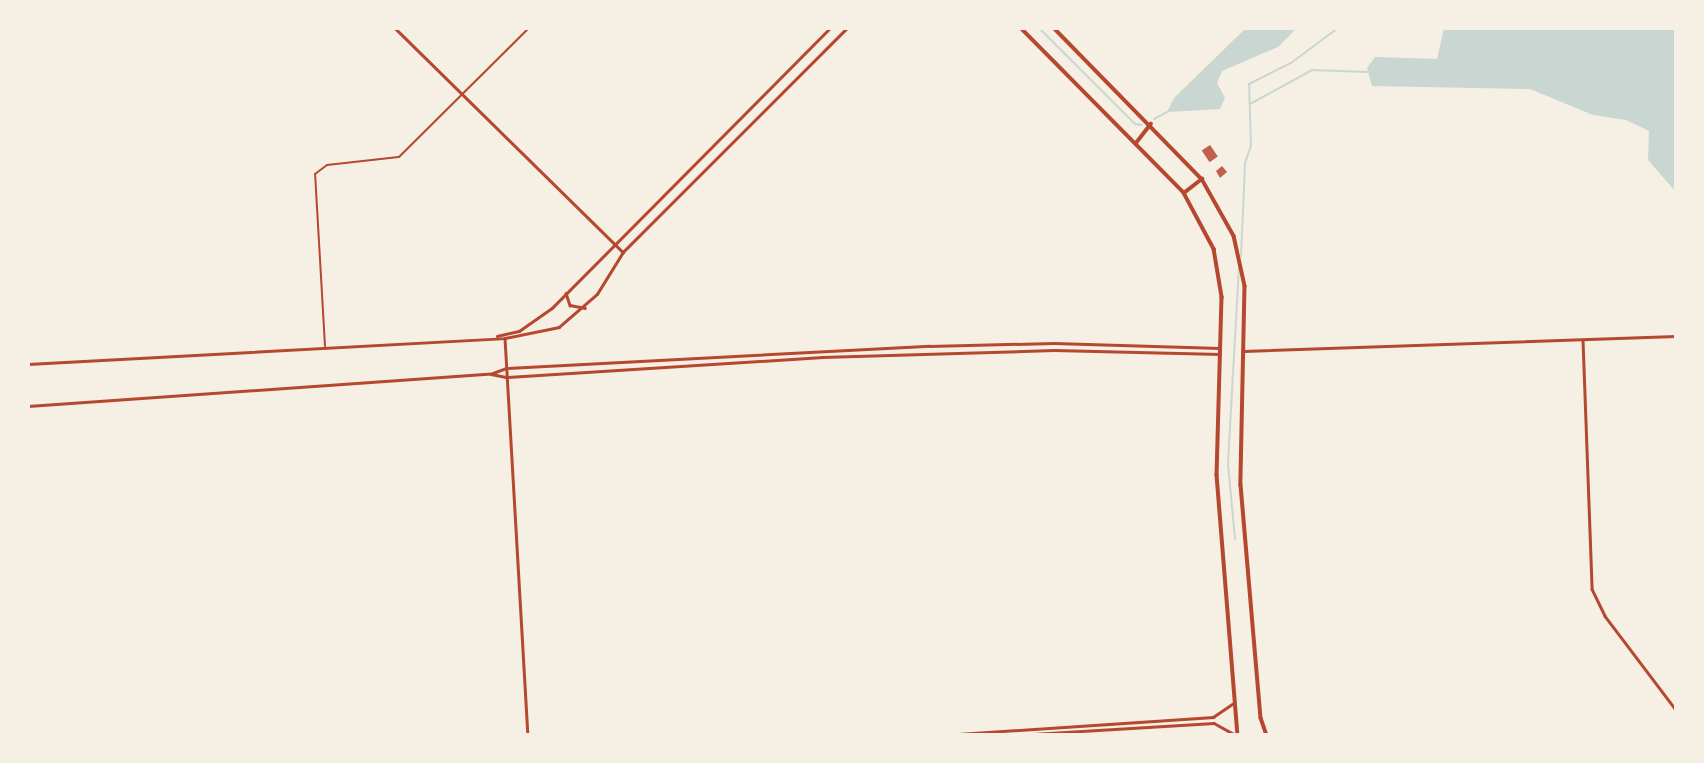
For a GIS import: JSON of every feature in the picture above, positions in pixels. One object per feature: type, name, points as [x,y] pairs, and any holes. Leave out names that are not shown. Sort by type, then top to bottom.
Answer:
[{"type":"street","points":[[396,28],[623,252]]},
{"type":"street","points":[[494,337],[533,323],[566,293],[830,28]]},
{"type":"street","points":[[28,364],[505,338],[551,330],[585,308],[623,252],[847,28]]},
{"type":"street","points":[[1021,28],[1184,193],[1203,223],[1218,264],[1220,351],[1217,475],[1237,735]]},
{"type":"street","points":[[1054,28],[1202,179],[1226,215],[1239,253],[1245,286],[1241,485],[1261,718],[1267,735]]},
{"type":"street","points":[[1136,143],[1151,124]]},
{"type":"street","points":[[1184,193],[1202,179]]},
{"type":"street","points":[[566,293],[570,305],[585,308]]},
{"type":"street","points":[[1244,351],[1676,336]]},
{"type":"street","points":[[505,338],[528,735]]},
{"type":"street","points":[[1583,340],[1592,589],[1605,616],[1676,710]]},
{"type":"street","points":[[491,374],[506,368],[821,350],[1054,343],[1220,351]]},
{"type":"street","points":[[821,350],[822,357]]},
{"type":"street","points":[[28,406],[491,374],[506,377],[822,357],[1054,350],[1220,351]]},
{"type":"street","points":[[793,352],[793,359]]},
{"type":"street","points":[[943,735],[1219,716],[1233,704]]},
{"type":"street","points":[[1191,718],[1191,724]]},
{"type":"street","points":[[1014,735],[1218,723],[1237,735]]},
{"type":"street","points":[[1126,724],[1126,729]]},
{"type":"lane","points":[[325,346],[315,174],[327,165],[399,158],[530,28]]},
{"type":"shaded area","points":[[1246,28],[1297,28],[1278,47],[1222,71],[1217,83],[1225,98],[1220,109],[1167,112],[1174,98]]},
{"type":"shaded area","points":[[1444,28],[1676,28],[1676,192],[1648,160],[1649,131],[1626,120],[1593,115],[1530,89],[1372,86],[1367,68],[1375,57],[1437,59]]},
{"type":"building","points":[[1210,145],[1218,157],[1210,162],[1202,151]]},
{"type":"building","points":[[1222,166],[1227,172],[1220,178],[1216,171]]},
{"type":"waterway","points":[[1039,28],[1135,124],[1142,125]]},
{"type":"waterway","points":[[1241,256],[1245,163],[1251,146],[1249,84],[1291,63],[1338,28]]},
{"type":"waterway","points":[[1379,28],[1398,28]]},
{"type":"waterway","points":[[1250,104],[1312,70],[1368,72]]},
{"type":"waterway","points":[[1154,119],[1167,112]]},
{"type":"waterway","points":[[1235,539],[1228,463],[1239,266]]}]
